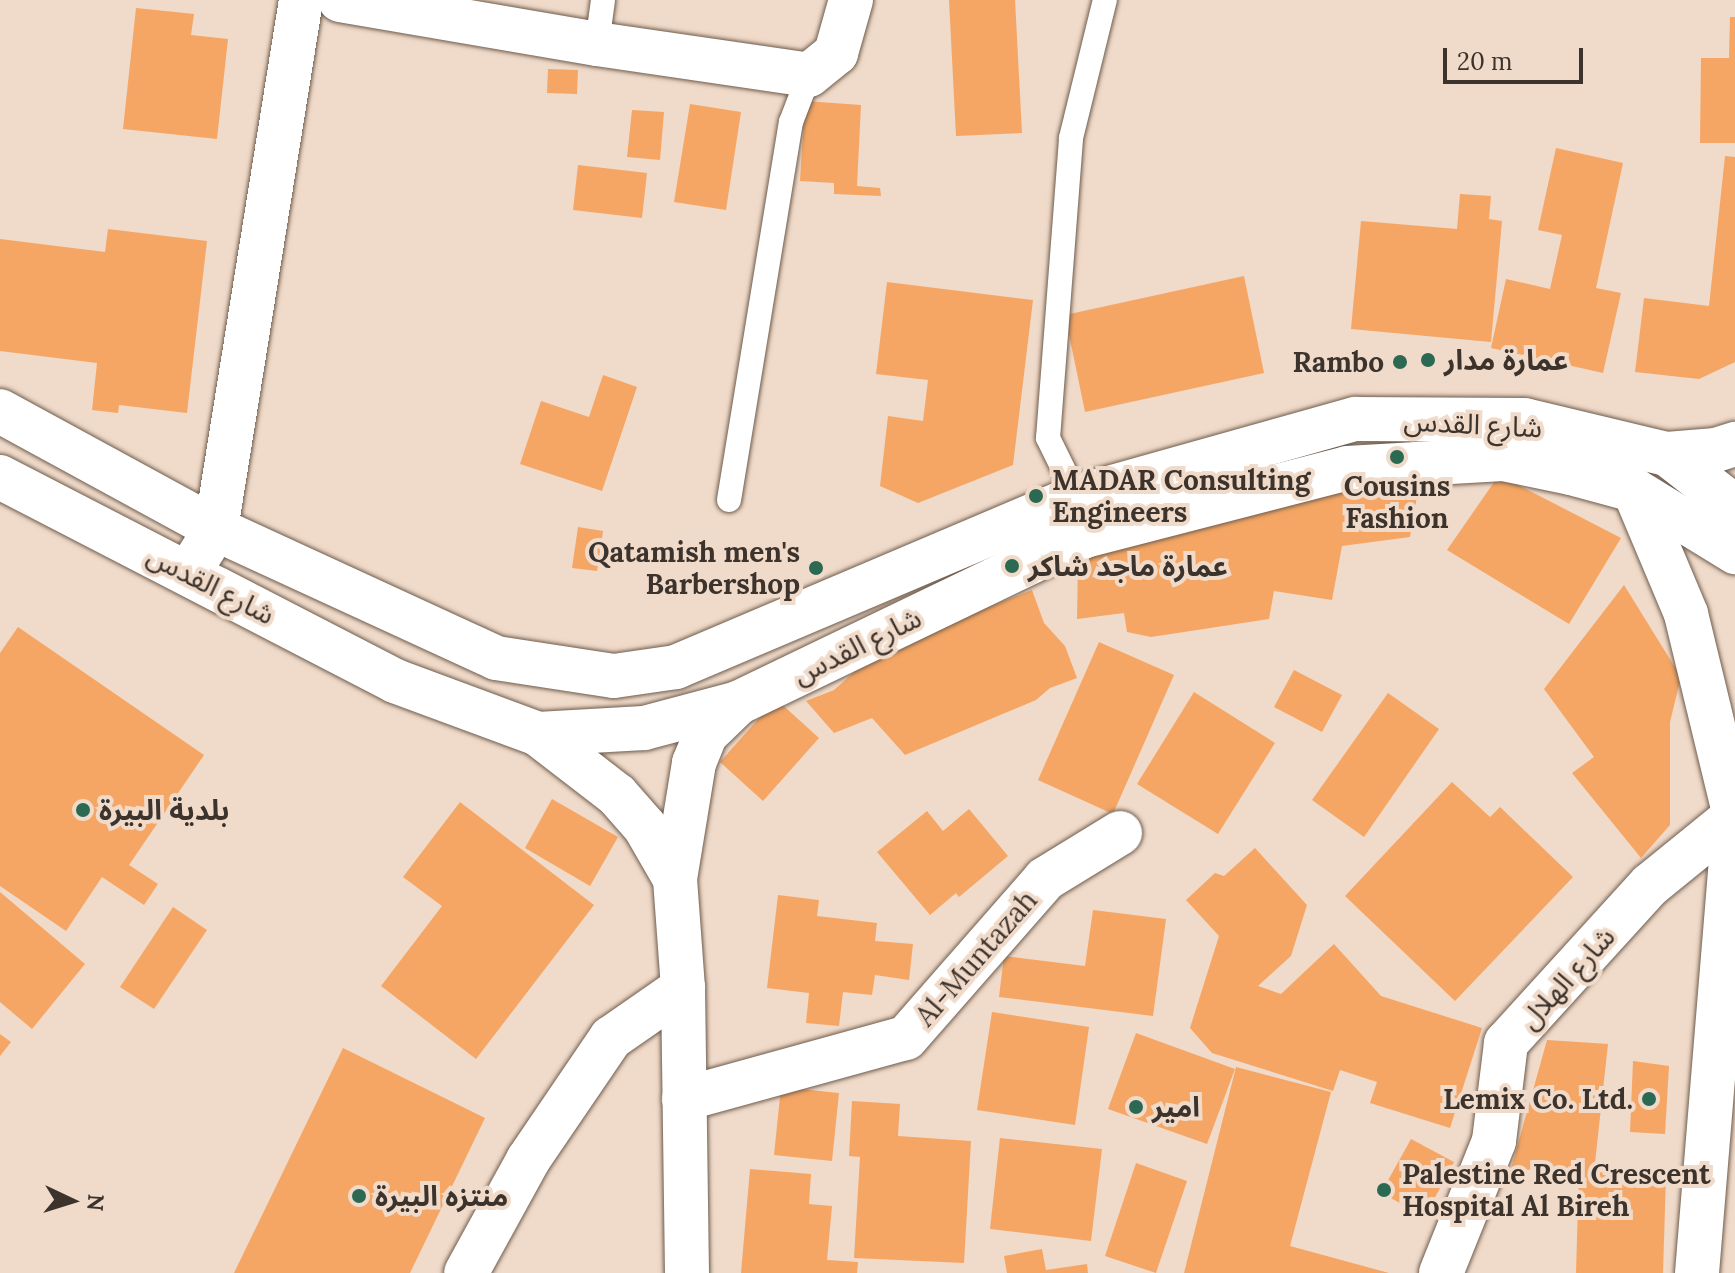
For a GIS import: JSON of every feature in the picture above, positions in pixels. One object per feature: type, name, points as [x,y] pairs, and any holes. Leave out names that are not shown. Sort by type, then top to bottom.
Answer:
[{"type":"main road","points":[[188,573],[216,529],[301,0]]},
{"type":"main road","points":[[340,0],[597,44],[809,75],[836,53],[851,0]]},
{"type":"main road","name":"شارع القدس","points":[[0,411],[216,529],[496,658],[614,676],[676,667],[1077,497],[1355,419],[1524,420],[1667,454],[1735,507]]},
{"type":"main road","points":[[1667,454],[1716,450],[1735,444]]},
{"type":"main road","name":"شارع القدس","points":[[0,477],[395,681],[538,734],[644,728],[738,703],[1085,536],[1347,468],[1503,459],[1634,490],[1735,552]]},
{"type":"main road","points":[[1634,490],[1686,614],[1735,816],[1697,1273]]},
{"type":"main road","points":[[687,1273],[683,988],[675,879],[694,763],[706,734],[738,703]]},
{"type":"main road","points":[[538,734],[617,795],[645,827],[675,879]]},
{"type":"main road","name":"شارع الهلال","points":[[1441,1273],[1494,1141],[1506,1043],[1650,885],[1735,816]]},
{"type":"main road","name":"Al-Muntazah","points":[[684,1099],[906,1038],[1045,879],[1120,833]]},
{"type":"main road","points":[[466,1273],[528,1160],[611,1038],[683,988]]},
{"type":"lane","points":[[597,44],[603,0]]},
{"type":"lane","points":[[1077,497],[1048,438],[1071,138],[1105,0]]},
{"type":"lane","points":[[729,500],[791,122],[809,75]]},
{"type":"building","points":[[949,0],[1015,0],[1022,133],[956,136]]},
{"type":"building","points":[[136,8],[194,14],[191,35],[228,39],[217,139],[123,129]]},
{"type":"building","points":[[1730,17],[1735,17],[1735,143],[1700,143],[1701,58],[1729,58]]},
{"type":"building","points":[[548,69],[578,70],[577,94],[547,93]]},
{"type":"building","points":[[805,101],[861,105],[857,186],[880,188],[881,196],[834,194],[834,183],[800,181]]},
{"type":"building","points":[[690,104],[741,112],[726,210],[674,202]]},
{"type":"building","points":[[632,110],[664,112],[660,160],[627,157]]},
{"type":"building","points":[[1556,148],[1623,163],[1596,288],[1621,293],[1603,373],[1491,348],[1506,279],[1550,289],[1562,235],[1538,230]]},
{"type":"building","points":[[1725,156],[1735,157],[1735,362],[1699,379],[1635,372],[1644,298],[1709,306]]},
{"type":"building","points":[[578,165],[647,173],[642,218],[573,210]]},
{"type":"building","points":[[1460,194],[1491,196],[1489,219],[1502,221],[1491,342],[1351,329],[1361,221],[1457,229]]},
{"type":"building","points":[[108,229],[207,241],[187,413],[119,405],[118,413],[92,410],[97,363],[0,351],[0,239],[105,252]]},
{"type":"building","points":[[1244,276],[1264,373],[1085,412],[1065,315]]},
{"type":"building","points":[[887,282],[1033,300],[1013,465],[918,503],[880,486],[888,416],[923,421],[928,380],[876,374]]},
{"type":"building","points":[[603,375],[637,387],[602,491],[520,464],[541,401],[589,417]]},
{"type":"building","points":[[1499,475],[1621,538],[1569,624],[1447,550]]},
{"type":"building","points":[[1336,482],[1419,485],[1410,537],[1342,546],[1332,600],[1274,591],[1269,619],[1151,637],[1127,632],[1124,613],[1077,619],[1078,562],[1242,505]]},
{"type":"building","points":[[578,527],[603,531],[597,571],[572,568]]},
{"type":"building","points":[[1624,585],[1681,677],[1670,722],[1670,825],[1641,858],[1572,773],[1594,757],[1544,689]]},
{"type":"building","points":[[1032,590],[1044,623],[1065,646],[1077,678],[1050,688],[1036,700],[905,755],[872,718],[834,733],[806,701],[834,690],[879,650]]},
{"type":"building","name":"بلدية البيرة","points":[[18,627],[204,755],[129,865],[158,884],[144,905],[102,877],[66,931],[0,886],[0,653]]},
{"type":"building","points":[[1099,642],[1174,675],[1113,814],[1038,780]]},
{"type":"building","points":[[1294,670],[1342,695],[1322,732],[1274,707]]},
{"type":"building","points":[[1194,692],[1275,743],[1218,834],[1137,784]]},
{"type":"building","points":[[1388,693],[1439,729],[1364,837],[1312,800]]},
{"type":"building","points":[[776,699],[819,738],[763,801],[720,762]]},
{"type":"building","points":[[1452,782],[1490,817],[1500,807],[1573,877],[1455,1001],[1345,896]]},
{"type":"building","points":[[552,799],[618,837],[590,886],[525,848]]},
{"type":"building","points":[[460,802],[594,905],[476,1059],[381,986],[442,906],[403,877]]},
{"type":"building","points":[[969,809],[1008,856],[959,897],[956,893],[930,915],[877,852],[927,811],[943,831]]},
{"type":"building","points":[[1255,848],[1307,905],[1291,956],[1258,986],[1281,994],[1334,944],[1381,996],[1482,1028],[1450,1128],[1370,1103],[1377,1082],[1340,1070],[1333,1091],[1212,1053],[1190,1028],[1219,936],[1186,900],[1215,873],[1224,876]]},
{"type":"building","points":[[0,892],[85,964],[32,1029],[0,1002]]},
{"type":"building","points":[[778,895],[819,900],[817,916],[877,923],[875,941],[913,944],[909,980],[875,975],[872,995],[843,992],[839,1026],[806,1023],[809,993],[767,988]]},
{"type":"building","points":[[173,907],[207,930],[154,1009],[120,987]]},
{"type":"building","points":[[1093,910],[1166,919],[1153,1016],[999,997],[1004,956],[1085,966]]},
{"type":"building","points":[[992,1012],[1089,1027],[1075,1125],[977,1110]]},
{"type":"building","points":[[1136,1033],[1235,1069],[1207,1144],[1108,1109]]},
{"type":"building","points":[[0,1034],[11,1042],[0,1056]]},
{"type":"building","points":[[1547,1040],[1608,1044],[1594,1172],[1666,1175],[1663,1273],[1576,1273],[1579,1172],[1511,1169]]},
{"type":"building","name":"منتزه البيرة","points":[[343,1048],[485,1118],[410,1273],[234,1273]]},
{"type":"building","name":"Lemix Co. Ltd.","points":[[1633,1061],[1669,1066],[1665,1134],[1630,1132]]},
{"type":"building","points":[[1236,1067],[1331,1092],[1290,1246],[1389,1273],[1184,1273]]},
{"type":"building","points":[[781,1087],[839,1093],[832,1161],[774,1155]]},
{"type":"building","points":[[852,1101],[900,1104],[898,1136],[971,1141],[964,1263],[854,1258],[860,1157],[849,1156]]},
{"type":"building","points":[[1000,1138],[1102,1149],[1091,1241],[990,1229]]},
{"type":"building","points":[[1411,1139],[1454,1162],[1425,1216],[1381,1193]]},
{"type":"building","points":[[1136,1163],[1187,1181],[1156,1273],[1105,1256]]},
{"type":"building","points":[[750,1169],[811,1174],[809,1204],[832,1206],[827,1260],[858,1262],[857,1273],[741,1273]]},
{"type":"building","points":[[1042,1249],[1046,1270],[1087,1264],[1088,1273],[1007,1273],[1004,1256]]},
{"type":"place","name":"عمارة مدار","points":[[1428,360]]},
{"type":"place","name":"Rambo","points":[[1400,362]]},
{"type":"place","name":"Cousins Fashion","points":[[1397,457]]},
{"type":"place","name":"MADAR Consulting Engineers","points":[[1036,496]]},
{"type":"place","name":"عمارة ماجد شاكر","points":[[1012,566]]},
{"type":"place","name":"Qatamish men's Barbershop","points":[[816,568]]},
{"type":"place","name":"بلدية البيرة","points":[[83,810]]},
{"type":"place","name":"Lemix Co. Ltd.","points":[[1649,1099]]},
{"type":"place","name":"امير","points":[[1136,1107]]},
{"type":"place","name":"Palestine Red Crescent Hospital Al Bireh","points":[[1384,1190]]},
{"type":"place","name":"منتزه البيرة","points":[[359,1196]]}]
